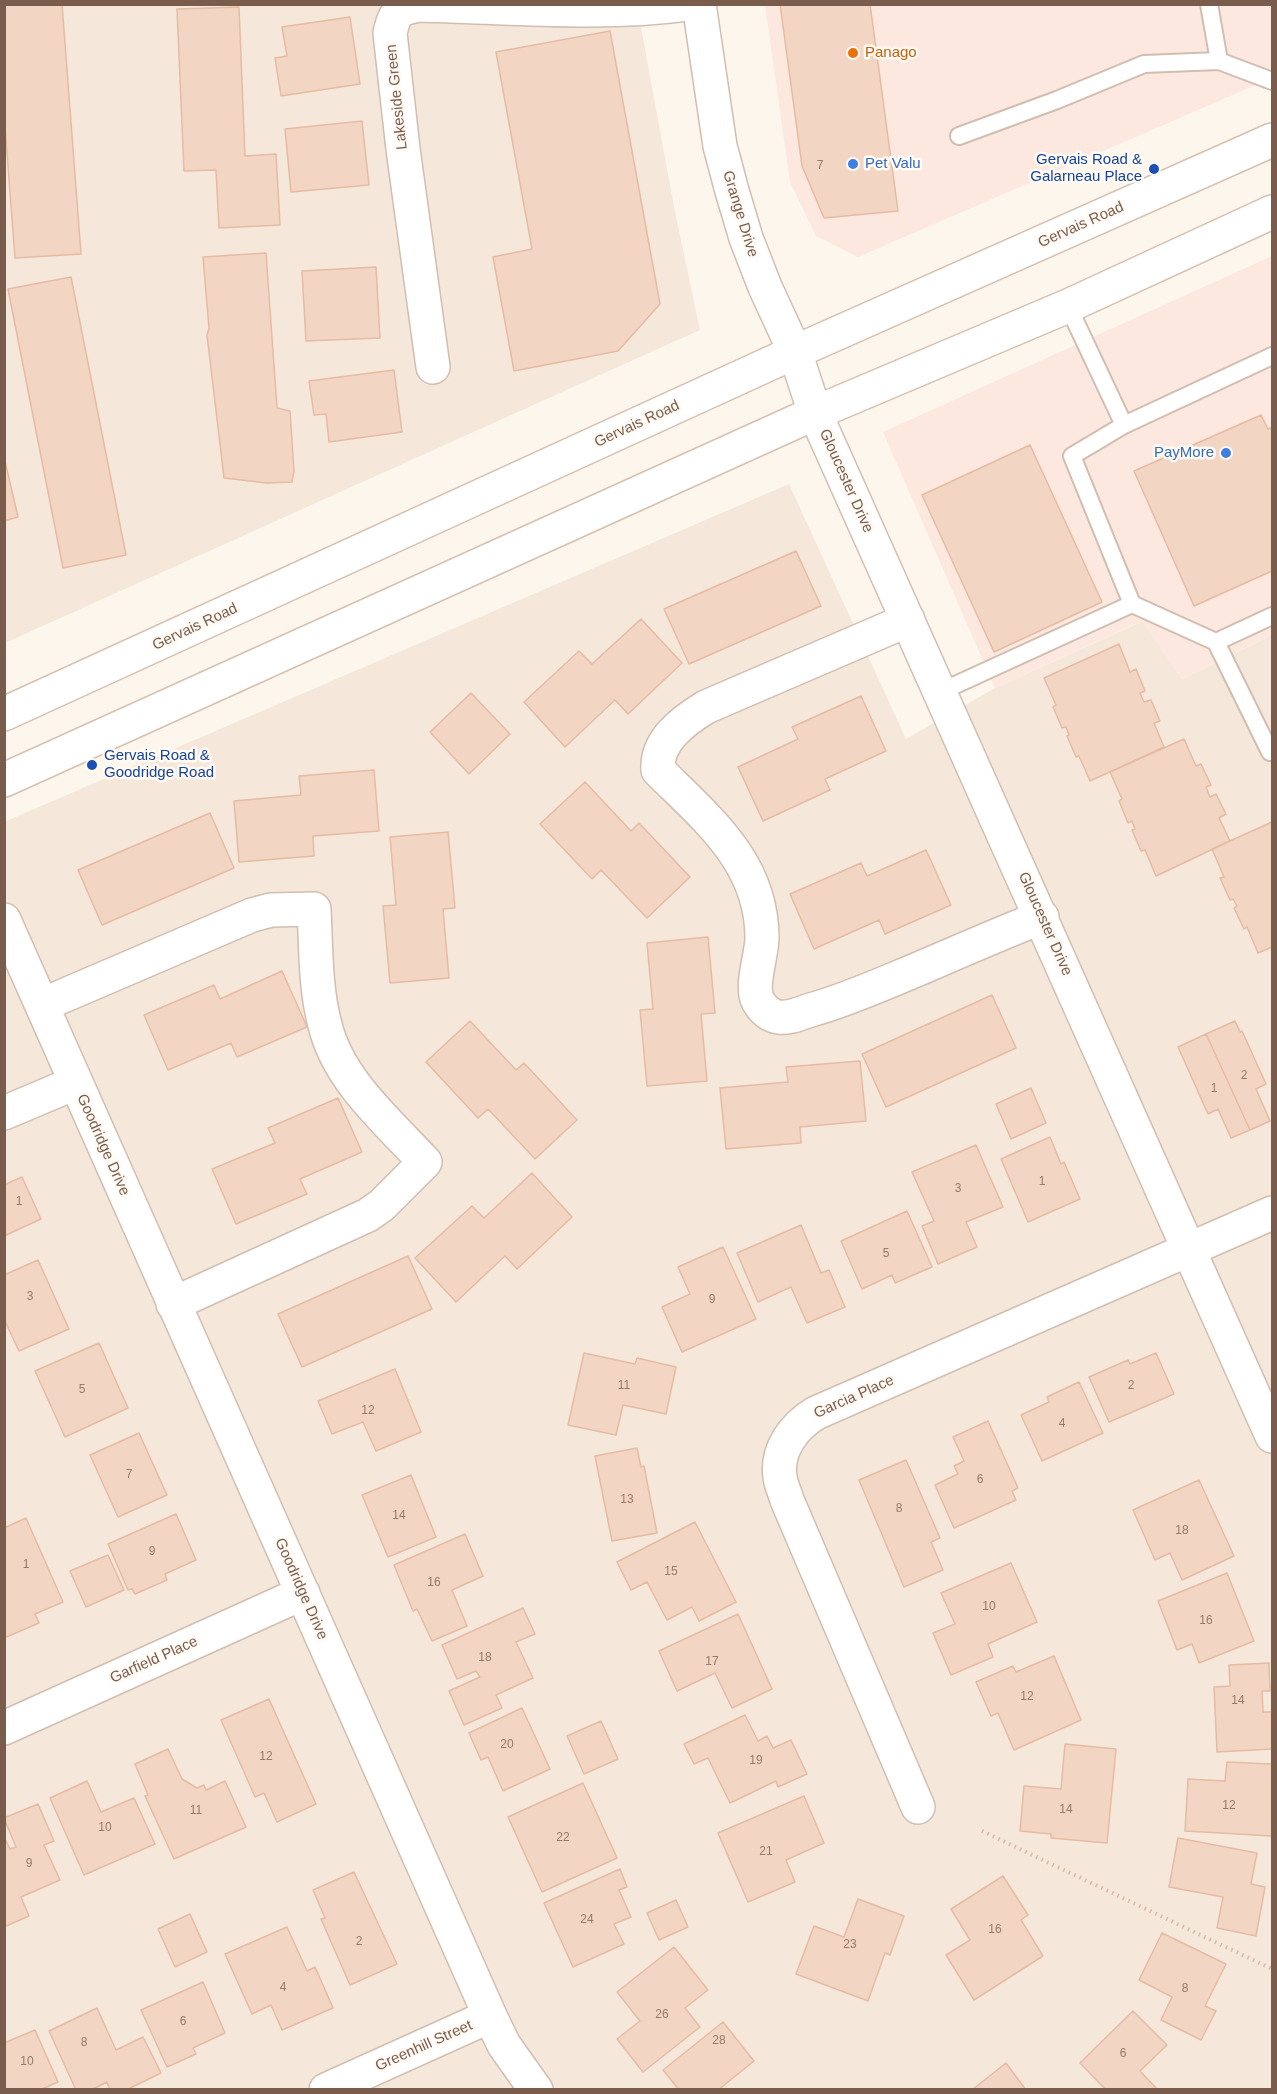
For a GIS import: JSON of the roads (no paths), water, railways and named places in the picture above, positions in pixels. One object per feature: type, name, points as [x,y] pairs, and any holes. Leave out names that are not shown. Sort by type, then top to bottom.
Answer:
[{"type":"street","name":"Lakeside Green","points":[[433,367],[390,33],[394,16],[404,8],[419,5],[612,11],[690,4]]},
{"type":"street","name":"Grange Drive","points":[[699,4],[720,146],[732,191],[746,238],[765,287],[795,352],[815,413]]},
{"type":"street","name":"Gervais Road","points":[[4,714],[795,352],[1272,140]]},
{"type":"street","points":[[4,780],[815,413],[1068,306],[1272,212]]},
{"type":"street","name":"Gloucester Drive","points":[[815,413],[1272,1436]]},
{"type":"street","points":[[908,620],[706,707],[689,717],[660,749],[657,759],[658,770],[724,835],[749,874],[757,897],[762,926],[755,986],[756,998],[770,1013],[779,1017],[788,1017],[843,1001],[1042,917]]},
{"type":"street","points":[[42,1005],[252,915],[271,910],[314,909],[321,1008],[333,1048],[357,1088],[425,1162],[368,1215],[174,1304]]},
{"type":"street","name":"Goodridge Drive","points":[[4,920],[490,2016],[504,2044],[536,2090]]},
{"type":"street","name":"Goodridge Drive","points":[[4,1113],[75,1083]]},
{"type":"street","name":"Garcia Place","points":[[918,1807],[787,1500],[780,1478],[780,1464],[789,1439],[804,1421],[816,1413],[1272,1214]]},
{"type":"street","name":"Garfield Place","points":[[4,1728],[303,1593]]},
{"type":"street","name":"Greenhill Street","points":[[326,2090],[490,2016]]},
{"type":"lane","points":[[1209,4],[1219,61]]},
{"type":"lane","points":[[959,136],[1057,100],[1144,64],[1219,61],[1272,81]]},
{"type":"lane","points":[[1068,306],[1124,425]]},
{"type":"lane","points":[[1270,752],[1216,642],[1132,604],[1072,456],[1124,425],[1272,356]]},
{"type":"lane","points":[[940,692],[1132,604]]},
{"type":"lane","points":[[1216,642],[1272,616]]},
{"type":"place","name":"Panago","points":[[853,53]]},
{"type":"place","name":"Pet Valu","points":[[853,164]]},
{"type":"place","name":"Gervais Road & Galarneau Place","points":[[1154,169]]},
{"type":"place","name":"PayMore","points":[[1226,453]]},
{"type":"place","name":"Gervais Road & Goodridge Road","points":[[92,765]]}]
